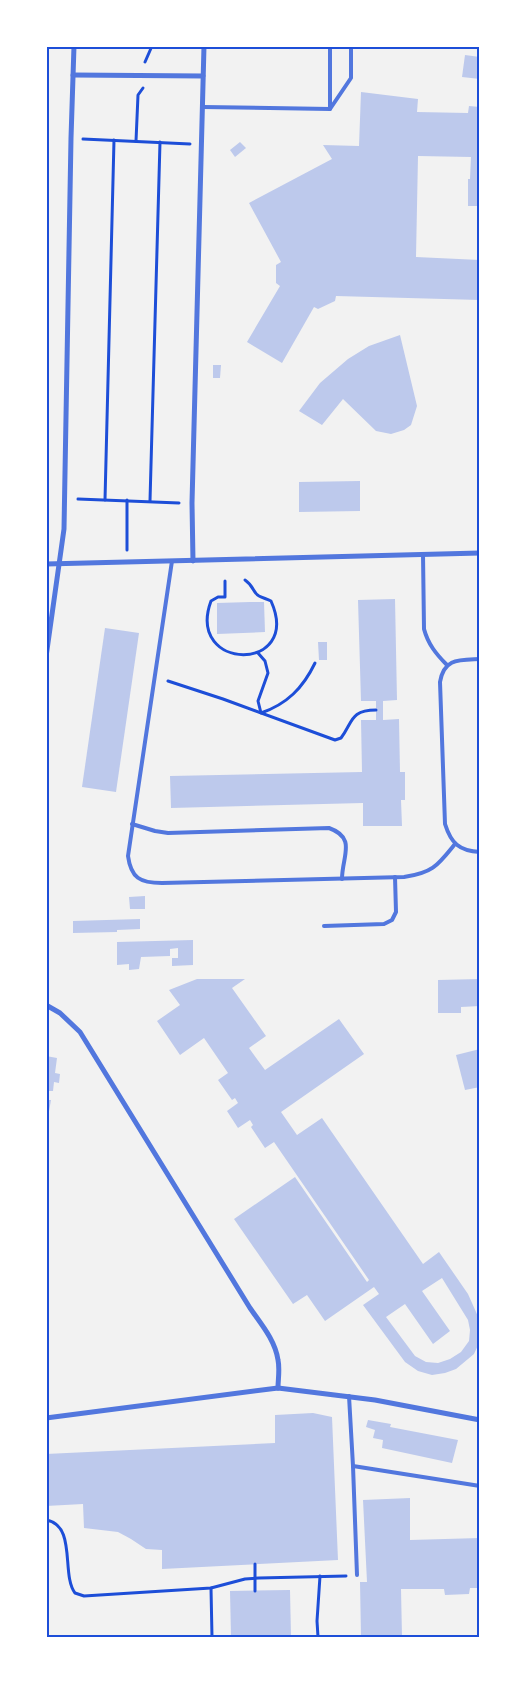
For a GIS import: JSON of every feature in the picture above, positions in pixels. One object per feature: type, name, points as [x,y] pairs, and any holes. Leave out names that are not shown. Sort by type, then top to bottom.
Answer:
[{"type":"street","points":[[46,657],[64,529],[74,46]]},
{"type":"street","points":[[193,561],[192,503],[204,46]]},
{"type":"street","points":[[73,75],[204,76]]},
{"type":"street","points":[[46,564],[480,553]]},
{"type":"street","points":[[46,1005],[60,1013],[80,1032],[250,1308],[267,1332],[275,1348],[278,1361],[278,1388]]},
{"type":"street","points":[[46,1418],[278,1388],[348,1396],[480,1420]]},
{"type":"lane","points":[[330,46],[330,109]]},
{"type":"lane","points":[[330,109],[351,78],[351,46]]},
{"type":"lane","points":[[203,107],[330,109]]},
{"type":"lane","points":[[423,554],[424,629],[427,641],[435,653],[447,665]]},
{"type":"lane","points":[[172,560],[128,856],[129,866],[142,882],[342,879],[418,875],[433,868],[442,861],[456,844]]},
{"type":"lane","points":[[480,660],[460,660],[447,665],[442,673],[440,682],[445,824],[449,836],[456,844],[465,850],[480,852]]},
{"type":"lane","points":[[132,824],[168,833],[329,828],[338,831],[345,838],[347,849],[342,868],[342,879]]},
{"type":"lane","points":[[324,926],[384,924],[392,920],[396,912],[395,877]]},
{"type":"lane","points":[[348,1396],[357,1576]]},
{"type":"lane","points":[[353,1466],[480,1486]]},
{"type":"path","points":[[145,62],[152,46]]},
{"type":"path","points":[[136,141],[138,95],[144,87]]},
{"type":"path","points":[[80,139],[193,144]]},
{"type":"path","points":[[104,500],[114,140]]},
{"type":"path","points":[[150,501],[160,142]]},
{"type":"path","points":[[73,499],[183,503]]},
{"type":"path","points":[[127,500],[127,561]]},
{"type":"path","points":[[225,581],[225,597],[211,600],[207,612],[207,629],[213,640],[224,650],[239,655],[258,652],[270,644],[275,635],[276,613],[270,601],[258,596],[252,584],[246,580]]},
{"type":"path","points":[[258,652],[265,661],[268,673],[258,701],[261,713]]},
{"type":"path","points":[[261,713],[278,707],[296,692],[315,663]]},
{"type":"path","points":[[155,679],[183,686],[335,740],[341,738],[349,722],[360,712],[376,710]]},
{"type":"path","points":[[46,1520],[56,1525],[64,1537],[68,1553],[70,1583],[75,1593],[84,1596],[211,1588],[255,1578],[357,1576]]},
{"type":"path","points":[[254,1564],[255,1591]]},
{"type":"path","points":[[318,1637],[317,1621],[320,1576]]},
{"type":"path","points":[[211,1588],[212,1637]]},
{"type":"building","points":[[465,55],[480,57],[480,79],[462,77]]},
{"type":"building","points":[[361,92],[418,99],[417,112],[468,113],[469,106],[480,107],[480,206],[468,206],[468,179],[470,179],[471,157],[418,156],[416,257],[480,260],[480,300],[336,296],[335,301],[318,309],[314,307],[282,363],[247,342],[280,286],[276,283],[276,265],[281,262],[249,203],[332,159],[323,145],[359,146]]},
{"type":"building","points":[[240,142],[246,148],[235,157],[230,150]]},
{"type":"building","points":[[400,335],[417,406],[411,425],[404,430],[391,434],[376,431],[343,399],[322,425],[299,411],[320,383],[348,359],[369,346]]},
{"type":"building","points":[[213,365],[221,365],[220,378],[213,378]]},
{"type":"building","points":[[360,481],[360,511],[299,512],[299,482]]},
{"type":"building","points":[[395,599],[397,700],[383,701],[383,720],[399,719],[400,772],[405,772],[405,800],[401,800],[402,826],[363,826],[363,803],[171,808],[170,776],[362,772],[361,720],[376,720],[376,701],[361,701],[358,600]]},
{"type":"building","points":[[264,602],[265,632],[217,634],[217,603]]},
{"type":"building","points":[[105,628],[139,633],[116,792],[82,787]]},
{"type":"building","points":[[318,642],[327,642],[327,660],[319,660]]},
{"type":"building","points":[[145,896],[145,909],[130,909],[129,897]]},
{"type":"building","points":[[140,919],[140,929],[117,930],[117,932],[73,933],[73,921]]},
{"type":"building","points":[[193,940],[193,965],[172,966],[172,958],[178,958],[178,948],[170,949],[170,956],[141,957],[139,969],[129,970],[129,964],[117,965],[117,942]]},
{"type":"building","points":[[197,979],[245,979],[232,988],[266,1036],[249,1048],[265,1070],[339,1019],[364,1054],[281,1112],[297,1135],[322,1118],[423,1264],[439,1252],[468,1294],[480,1321],[480,1341],[474,1354],[456,1369],[432,1375],[418,1371],[405,1362],[363,1305],[379,1294],[374,1287],[325,1321],[307,1295],[293,1304],[234,1219],[295,1177],[367,1282],[369,1280],[274,1142],[265,1148],[251,1127],[253,1125],[250,1120],[238,1128],[227,1111],[238,1103],[235,1098],[232,1100],[218,1080],[228,1073],[204,1038],[180,1055],[157,1021],[180,1005],[169,990]],"holes":[[[442,1278],[468,1320],[470,1330],[469,1341],[461,1352],[450,1359],[438,1363],[426,1362],[415,1356],[386,1317],[405,1304],[433,1344],[450,1331],[422,1291]]]},
{"type":"building","points":[[480,979],[480,1006],[461,1007],[461,1013],[438,1013],[438,980]]},
{"type":"building","points":[[480,1049],[480,1087],[465,1090],[456,1055]]},
{"type":"building","points":[[46,1056],[57,1058],[55,1073],[60,1074],[59,1083],[54,1082],[53,1091],[46,1091]]},
{"type":"building","points":[[46,1100],[51,1100],[47,1123],[46,1123]]},
{"type":"building","points":[[313,1413],[332,1417],[338,1560],[162,1569],[162,1550],[146,1549],[118,1532],[84,1528],[83,1504],[46,1506],[46,1454],[275,1443],[275,1415]]},
{"type":"building","points":[[368,1420],[391,1424],[390,1427],[458,1440],[452,1463],[382,1448],[383,1440],[373,1438],[375,1430],[366,1427]]},
{"type":"building","points":[[410,1498],[410,1540],[480,1538],[480,1588],[470,1588],[469,1594],[445,1595],[444,1589],[401,1589],[402,1637],[361,1637],[360,1582],[367,1582],[363,1500]]},
{"type":"building","points":[[290,1590],[291,1637],[231,1637],[230,1591]]}]
